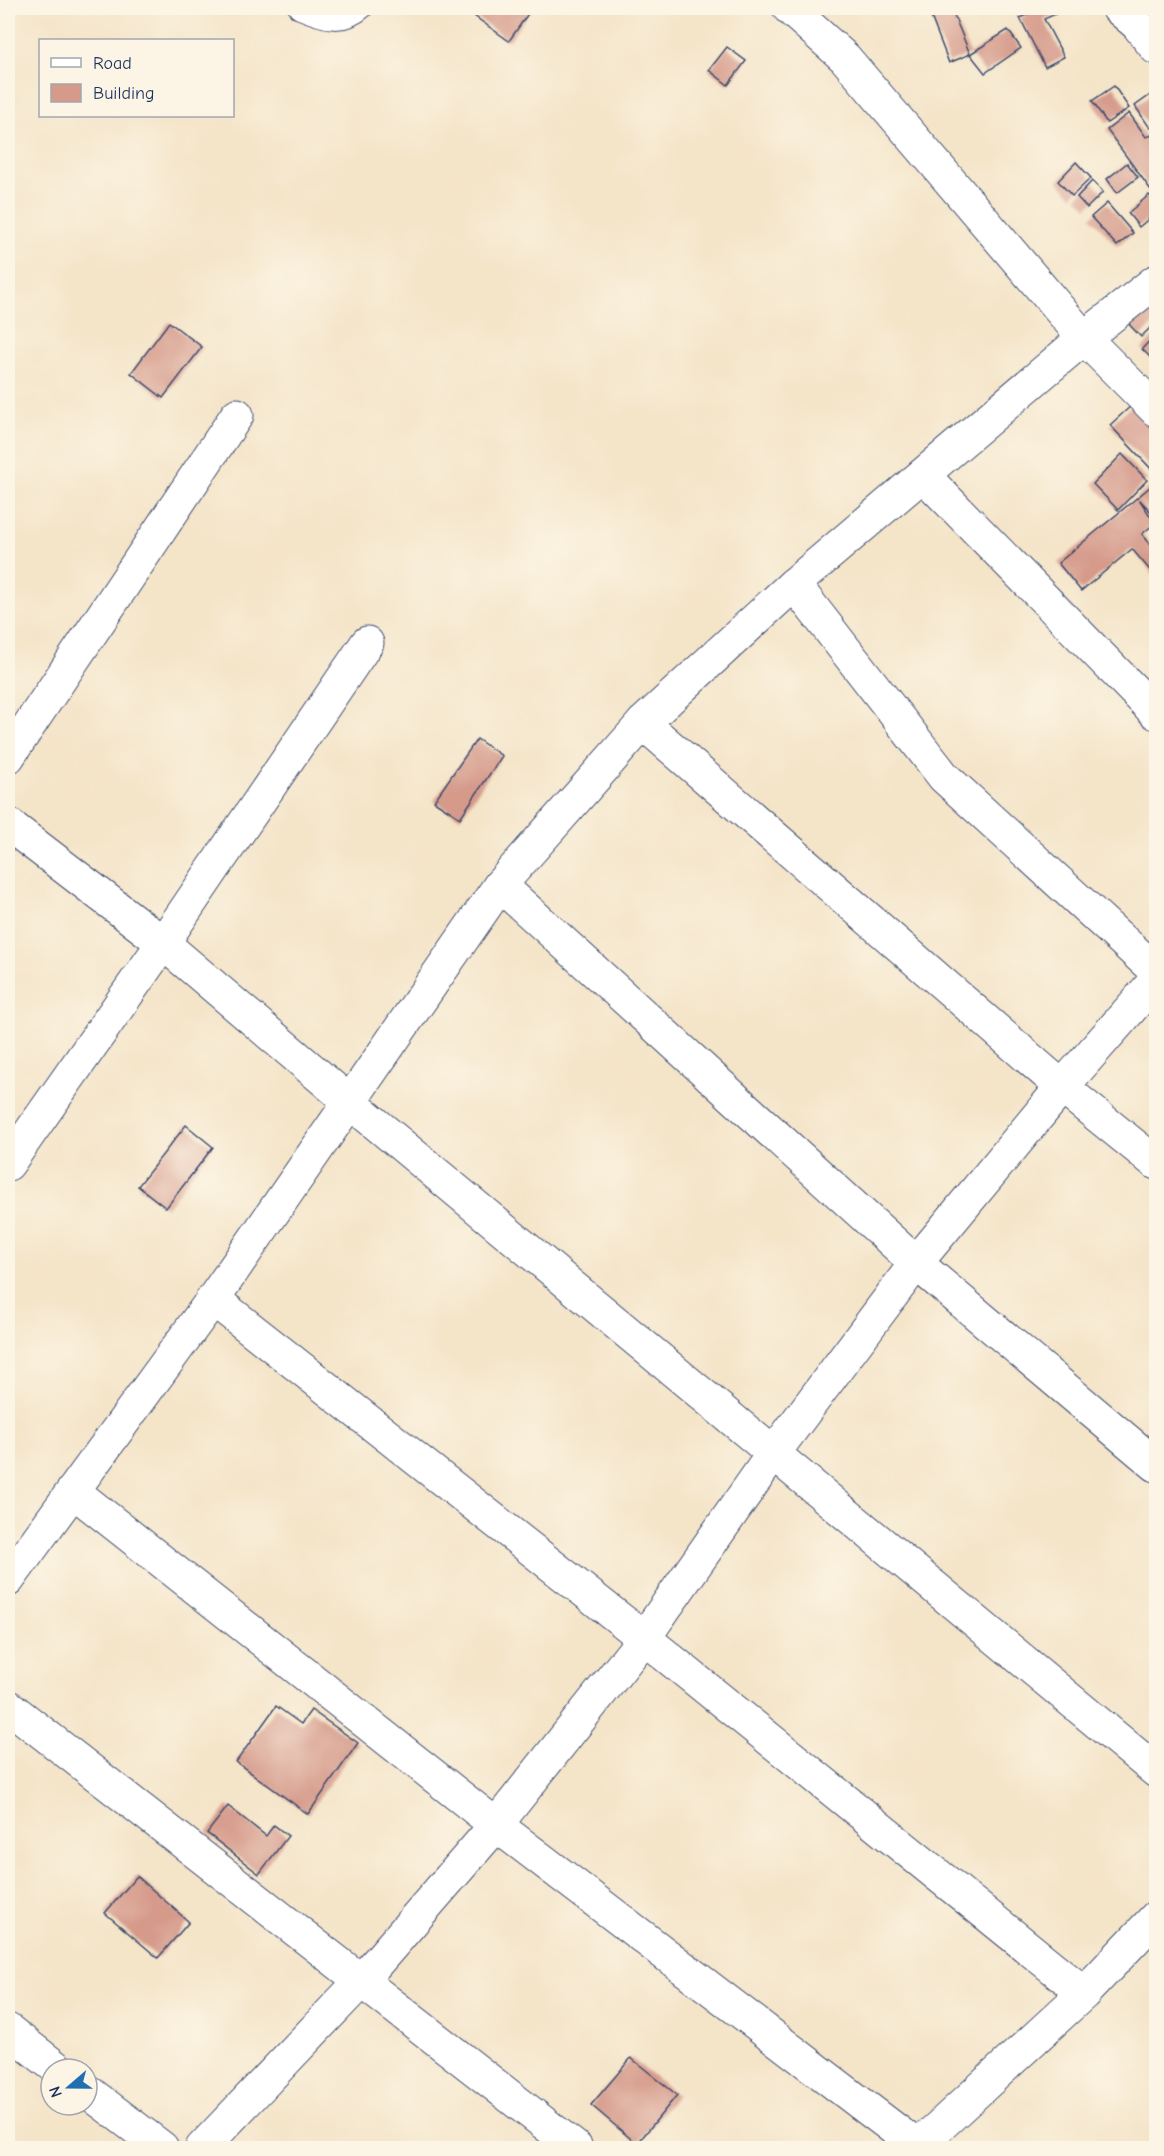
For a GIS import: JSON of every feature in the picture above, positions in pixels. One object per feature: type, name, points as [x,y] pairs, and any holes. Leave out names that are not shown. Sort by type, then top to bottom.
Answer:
[{"type":"street","points":[[789,8],[845,58],[1084,338],[1156,410]]},
{"type":"street","points":[[1118,8],[1137,24],[1156,48]]},
{"type":"street","points":[[8,1580],[213,1299],[500,885],[643,723],[794,584],[1084,338],[1156,281]]},
{"type":"street","points":[[8,758],[237,415]]},
{"type":"street","points":[[922,475],[1156,713]]},
{"type":"street","points":[[794,584],[944,777],[1156,970]]},
{"type":"street","points":[[8,1164],[163,943],[367,643]]},
{"type":"street","points":[[643,723],[1062,1087],[1156,1163]]},
{"type":"street","points":[[8,824],[163,943],[351,1103],[1156,1771]]},
{"type":"street","points":[[500,885],[916,1263],[1156,1465]]},
{"type":"street","points":[[202,2148],[361,1981],[496,1824],[644,1638],[773,1454],[916,1263],[1062,1087],[1156,980]]},
{"type":"street","points":[[213,1299],[644,1638],[1084,1993]]},
{"type":"street","points":[[73,1491],[496,1824],[917,2148],[1084,1993],[1156,1917]]},
{"type":"street","points":[[8,1706],[576,2148]]},
{"type":"street","points":[[8,2030],[43,2057]]},
{"type":"street","points":[[99,2100],[162,2148]]},
{"type":"lane","points":[[299,8],[327,20],[353,16],[362,8]]},
{"type":"building","points":[[463,8],[532,8],[509,41]]},
{"type":"building","points":[[951,8],[970,54],[949,63],[928,9]]},
{"type":"building","points":[[1040,8],[1069,8],[1044,19],[1064,57],[1045,67],[1020,18]]},
{"type":"building","points":[[1008,30],[1021,48],[985,73],[970,54]]},
{"type":"building","points":[[727,47],[746,61],[728,85],[709,70]]},
{"type":"building","points":[[1114,86],[1129,108],[1107,123],[1092,101]]},
{"type":"building","points":[[1156,91],[1156,123],[1150,128],[1135,106]]},
{"type":"building","points":[[1129,113],[1146,137],[1156,134],[1156,197],[1107,130]]},
{"type":"building","points":[[1076,162],[1091,178],[1072,196],[1058,181]]},
{"type":"building","points":[[1127,163],[1138,177],[1117,193],[1107,179]]},
{"type":"building","points":[[1092,181],[1103,192],[1087,208],[1077,197]]},
{"type":"building","points":[[1149,195],[1156,204],[1156,213],[1139,227],[1128,213]]},
{"type":"building","points":[[1107,203],[1133,233],[1117,246],[1091,217]]},
{"type":"building","points":[[1156,295],[1156,328],[1154,324],[1141,337],[1125,320]]},
{"type":"building","points":[[169,322],[202,347],[163,398],[131,373]]},
{"type":"building","points":[[1156,334],[1156,363],[1142,349]]},
{"type":"building","points":[[1132,405],[1156,432],[1156,474],[1110,425]]},
{"type":"building","points":[[1122,454],[1147,480],[1118,510],[1093,484]]},
{"type":"building","points":[[1156,482],[1156,517],[1139,499],[1155,523],[1142,534],[1156,551],[1156,573],[1154,575],[1132,549],[1081,591],[1058,563]]},
{"type":"building","points":[[477,739],[502,756],[460,818],[434,801]]},
{"type":"building","points":[[186,1125],[213,1147],[166,1208],[138,1186]]},
{"type":"building","points":[[276,1706],[301,1724],[311,1710],[358,1743],[308,1814],[236,1762]]},
{"type":"building","points":[[228,1806],[266,1836],[274,1825],[288,1836],[259,1874],[207,1833]]},
{"type":"building","points":[[137,1876],[189,1922],[158,1958],[105,1913]]},
{"type":"building","points":[[631,2058],[677,2095],[637,2144],[591,2105]]}]
